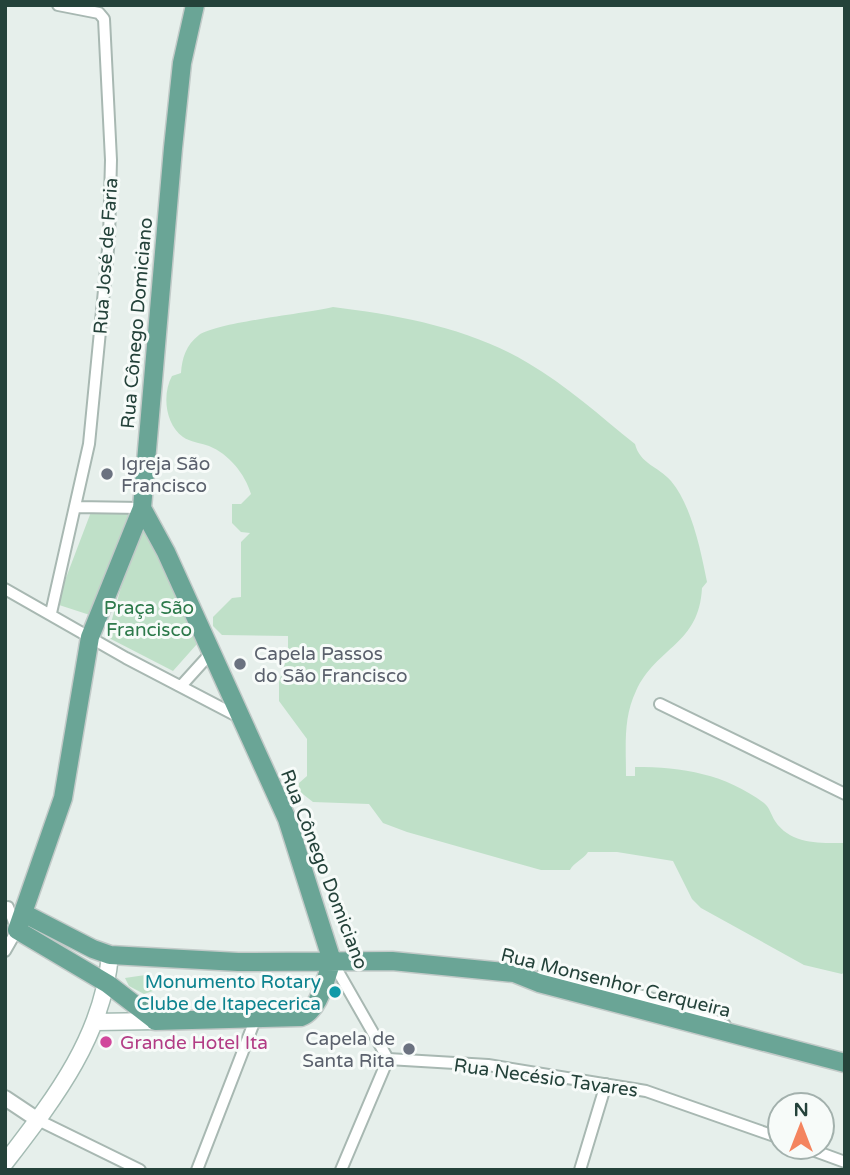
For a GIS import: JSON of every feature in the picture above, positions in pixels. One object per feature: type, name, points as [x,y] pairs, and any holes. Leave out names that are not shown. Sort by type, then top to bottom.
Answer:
[{"type":"main road","name":"Rua Cônego Domiciano","points":[[195,5],[182,63],[173,148],[142,508],[166,552],[287,819],[332,961]]},
{"type":"main road","points":[[14,914],[63,798],[90,637],[142,508]]},
{"type":"main road","points":[[5,1163],[74,1069],[96,1022],[108,984],[110,955],[14,914]]},
{"type":"main road","points":[[14,914],[155,1021]]},
{"type":"main road","name":"Rua Monsenhor Cerqueira","points":[[110,955],[238,962],[392,961],[514,973],[539,983],[845,1063]]},
{"type":"main road","points":[[96,1022],[301,1017],[310,1014],[332,961]]},
{"type":"street","name":"Rua José de Faria","points":[[58,5],[99,13],[104,19],[111,160],[89,444],[75,507]]},
{"type":"street","points":[[51,613],[75,507],[142,508]]},
{"type":"street","points":[[5,589],[242,719]]},
{"type":"street","points":[[181,686],[210,654]]},
{"type":"street","points":[[660,704],[845,794]]},
{"type":"street","points":[[5,951],[14,914]]},
{"type":"street","name":"Rua Cônego Domiciano","points":[[332,961],[388,1059]]},
{"type":"street","points":[[197,1170],[255,1020]]},
{"type":"street","points":[[341,1170],[388,1059]]},
{"type":"street","name":"Rua Necésio Tavares","points":[[388,1059],[488,1065],[646,1091],[766,1133]]},
{"type":"street","points":[[580,1170],[606,1084]]},
{"type":"street","points":[[5,1098],[38,1120],[140,1170]]},
{"type":"green space","points":[[333,307],[433,325],[506,351],[583,401],[635,444],[645,461],[671,481],[690,516],[707,582],[702,588],[693,622],[645,676],[636,691],[627,722],[626,776],[635,776],[635,767],[703,774],[734,785],[764,803],[775,821],[789,835],[807,841],[845,843],[845,971],[842,974],[804,965],[701,908],[692,899],[673,861],[617,852],[588,852],[570,870],[541,870],[383,823],[369,804],[313,802],[299,791],[299,783],[307,776],[307,739],[279,701],[279,682],[288,654],[288,636],[222,635],[213,626],[213,617],[232,598],[241,597],[241,542],[250,533],[241,532],[232,523],[232,504],[241,504],[251,494],[240,472],[229,459],[209,446],[186,439],[177,431],[169,417],[166,400],[172,376],[181,373],[186,352],[199,335],[242,322]]},
{"type":"green space","points":[[91,512],[137,512],[96,617],[56,604]]},
{"type":"green space","name":"Praça São Francisco","points":[[140,520],[152,530],[197,644],[173,671],[107,637]]},
{"type":"green space","points":[[152,974],[156,990],[144,994],[129,986],[125,978]]},
{"type":"place","name":"Igreja São Francisco","points":[[107,474]]},
{"type":"place","name":"Capela Passos do São Francisco","points":[[240,664]]},
{"type":"place","name":"Monumento Rotary Clube de Itapecerica","points":[[335,992]]},
{"type":"place","name":"Grande Hotel Ita","points":[[106,1042]]},
{"type":"place","name":"Capela de Santa Rita","points":[[409,1049]]}]
